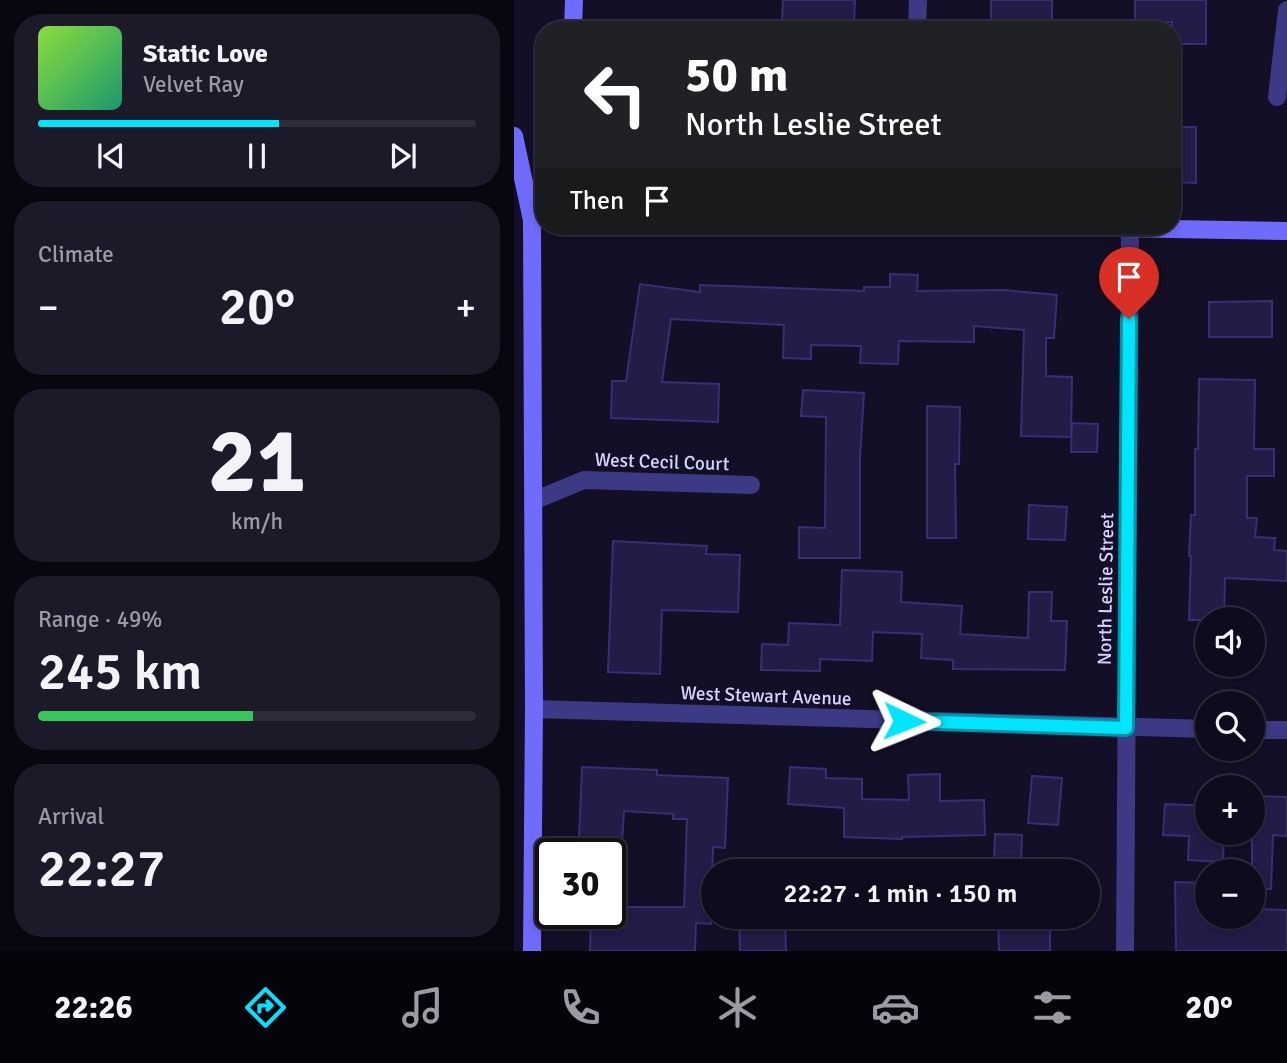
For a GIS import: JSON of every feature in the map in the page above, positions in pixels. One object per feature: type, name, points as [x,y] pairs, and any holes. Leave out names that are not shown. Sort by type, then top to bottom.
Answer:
[{"type":"street","points":[[574,0],[574,21]]},
{"type":"street","points":[[917,21],[918,0]]},
{"type":"street","points":[[1277,97],[1286,10]]},
{"type":"street","points":[[514,136],[530,220],[534,709],[532,951]]},
{"type":"street","points":[[1181,229],[1286,231]]},
{"type":"street","name":"North Leslie Street","points":[[1125,951],[1130,235]]},
{"type":"street","name":"West Cecil Court","points":[[533,501],[584,480],[751,485]]},
{"type":"street","name":"West Stewart Avenue","points":[[534,709],[1195,729]]},
{"type":"street","points":[[1265,730],[1286,730]]},
{"type":"building","points":[[783,0],[855,0],[854,21],[782,21]]},
{"type":"building","points":[[991,0],[1052,0],[1052,21],[991,21]]},
{"type":"building","points":[[1135,0],[1206,0],[1206,44],[1181,44],[1181,21],[1135,21]]},
{"type":"building","points":[[1181,127],[1196,127],[1196,183],[1181,182]]},
{"type":"building","points":[[890,274],[918,275],[917,291],[1004,290],[1057,295],[1054,338],[1046,338],[1046,376],[1072,377],[1071,437],[1021,436],[1024,330],[974,326],[974,342],[899,341],[898,364],[860,363],[861,346],[811,345],[811,359],[783,358],[784,325],[671,319],[662,382],[719,384],[718,422],[611,418],[612,381],[626,381],[640,284],[700,292],[700,285],[864,291],[864,287],[890,287]]},
{"type":"building","points":[[1272,301],[1272,337],[1209,337],[1209,302]]},
{"type":"building","points":[[1199,379],[1255,380],[1254,449],[1274,449],[1274,476],[1247,476],[1247,518],[1257,518],[1255,537],[1275,538],[1274,550],[1287,551],[1287,581],[1225,578],[1224,607],[1195,607],[1195,620],[1189,620],[1191,515],[1195,515],[1195,449],[1198,449]]},
{"type":"building","points":[[803,390],[864,393],[860,457],[860,558],[799,558],[799,527],[825,528],[826,417],[801,416]]},
{"type":"building","points":[[927,406],[960,407],[959,464],[955,464],[956,538],[927,538]]},
{"type":"building","points":[[1072,423],[1098,424],[1097,452],[1071,452]]},
{"type":"building","points":[[1029,505],[1067,507],[1065,540],[1028,539]]},
{"type":"building","points":[[613,541],[707,546],[706,554],[740,555],[738,612],[662,610],[660,674],[608,672]]},
{"type":"building","points":[[842,570],[902,572],[901,602],[962,606],[960,634],[1028,638],[1029,592],[1052,592],[1051,621],[1067,621],[1065,670],[953,669],[953,660],[921,658],[922,634],[873,632],[872,661],[820,659],[820,671],[761,670],[762,644],[788,645],[789,623],[840,625]]},
{"type":"building","points":[[582,767],[657,770],[657,775],[728,778],[725,848],[713,847],[713,859],[701,859],[701,923],[696,923],[695,951],[590,951],[591,929],[626,929],[626,907],[684,907],[687,819],[673,819],[673,814],[624,811],[622,838],[579,838]]},
{"type":"building","points":[[790,767],[826,769],[826,778],[862,779],[862,799],[909,800],[908,775],[940,774],[940,801],[984,800],[985,835],[902,839],[844,837],[844,808],[788,804]]},
{"type":"building","points":[[1032,776],[1062,778],[1058,825],[1028,823]]},
{"type":"building","points":[[1265,796],[1287,797],[1287,836],[1273,835],[1271,889],[1265,889],[1265,859],[1252,859],[1252,845],[1265,845]]},
{"type":"building","points":[[1165,804],[1195,805],[1195,845],[1224,845],[1223,859],[1188,860],[1189,836],[1163,835]]},
{"type":"building","points":[[995,834],[1022,835],[1021,859],[994,859]]},
{"type":"building","points":[[1175,882],[1195,883],[1195,929],[1265,929],[1265,909],[1287,910],[1287,951],[1176,951]]},
{"type":"building","points":[[739,929],[785,929],[786,951],[740,951]]},
{"type":"building","points":[[998,929],[1050,929],[1050,951],[999,951]]},
{"type":"route","points":[[904,721],[1126,728],[1129,319]]}]
